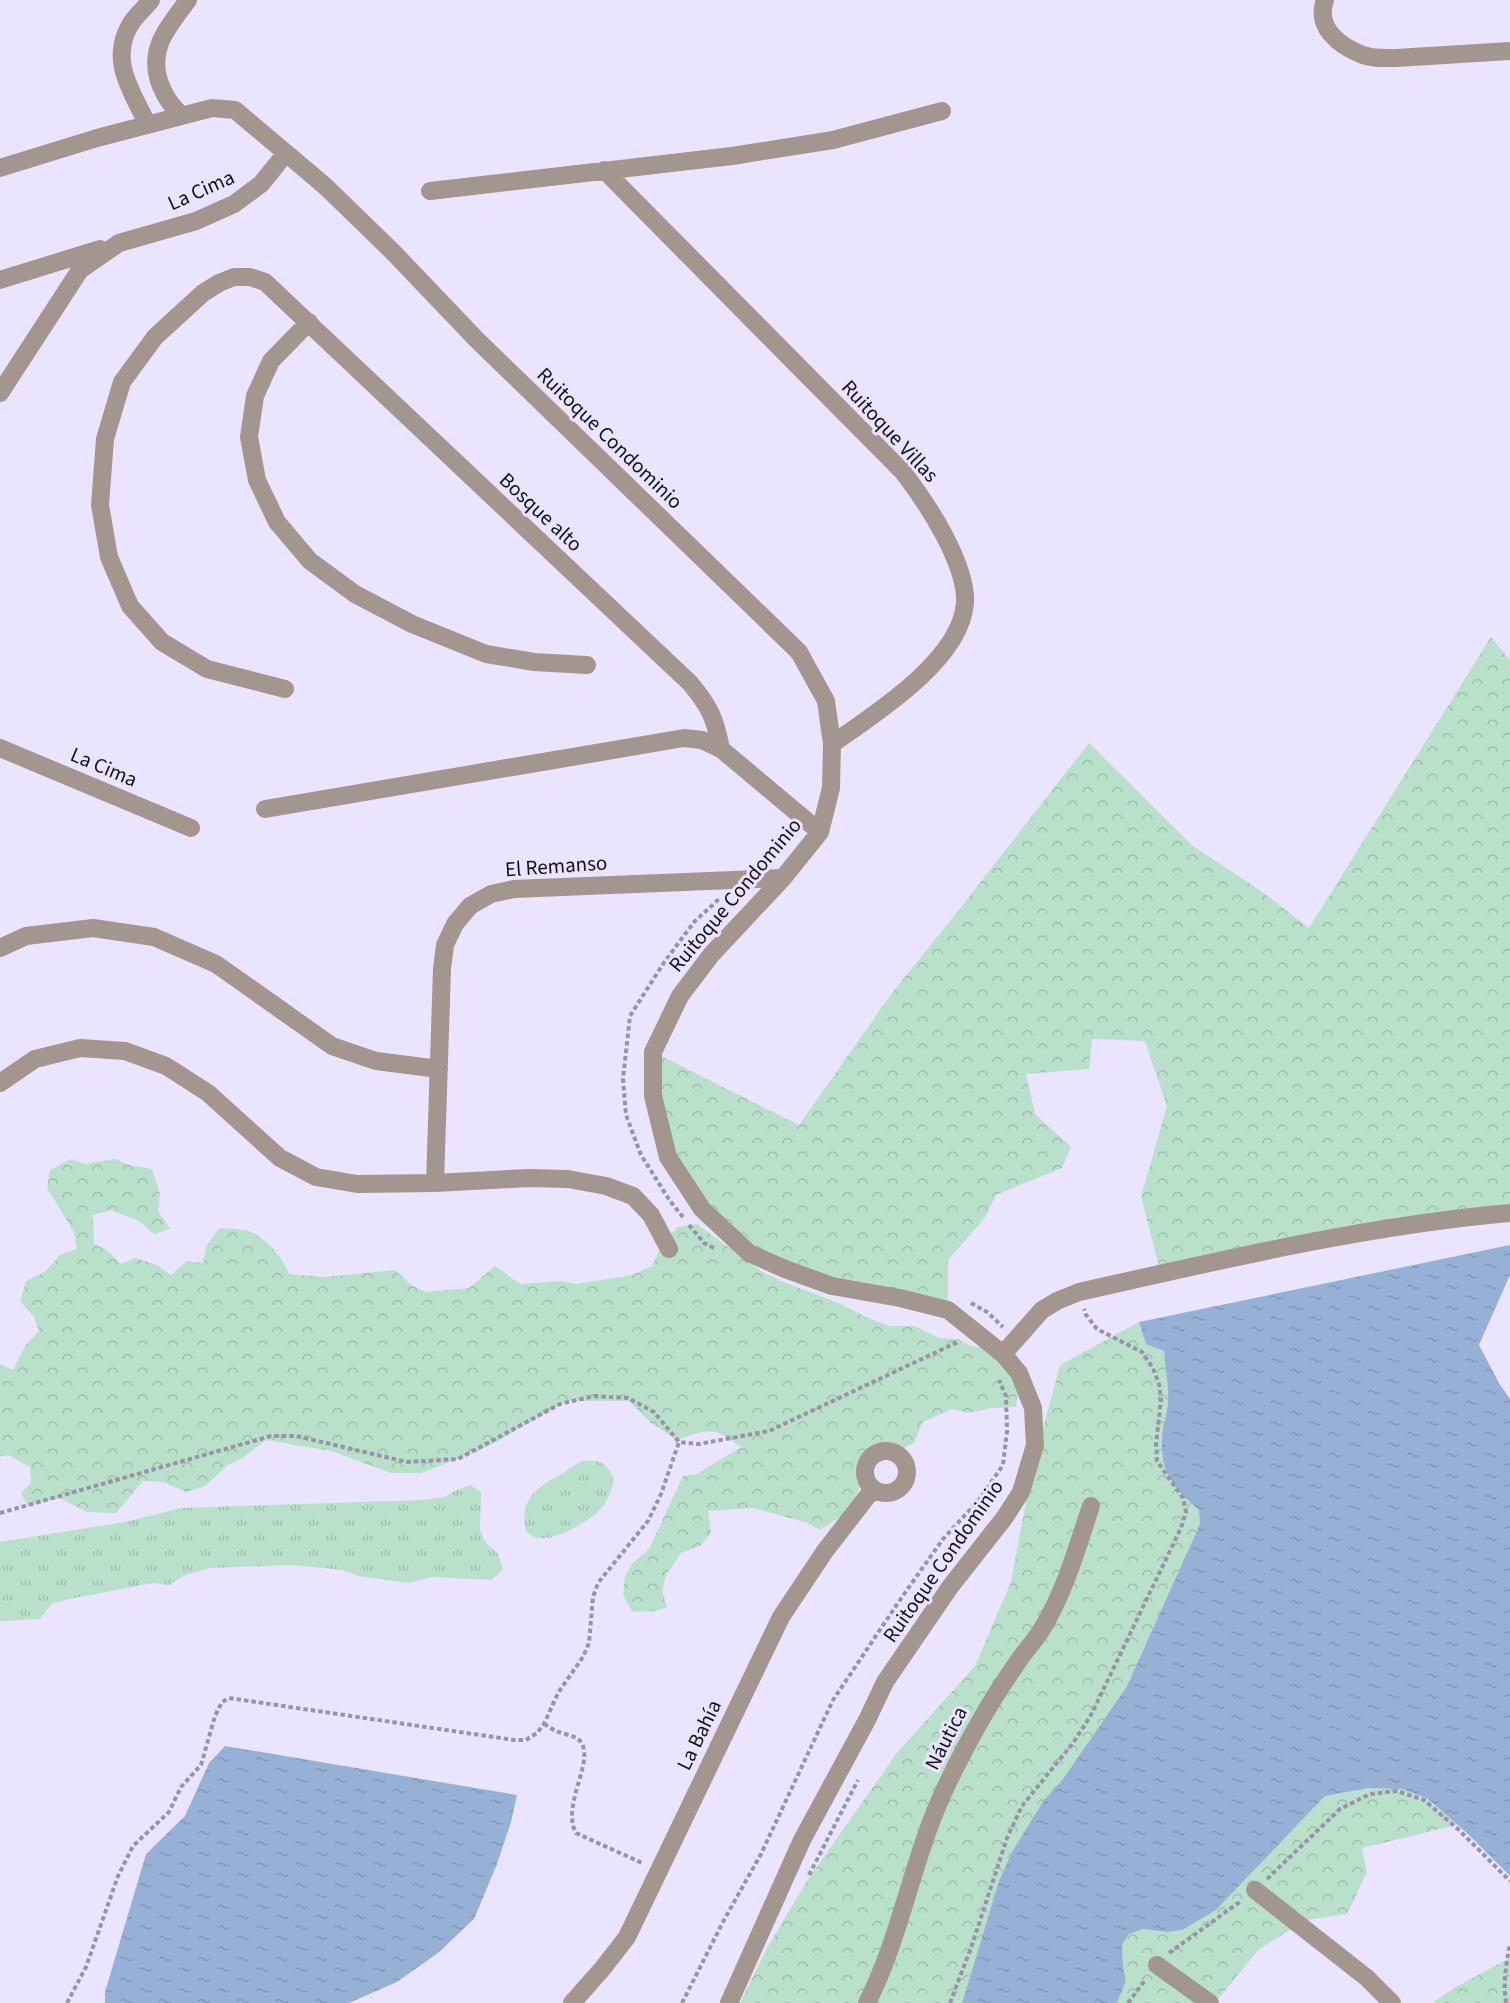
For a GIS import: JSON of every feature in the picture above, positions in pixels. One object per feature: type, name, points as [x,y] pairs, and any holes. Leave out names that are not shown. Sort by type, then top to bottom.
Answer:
[{"type":"street","points":[[148,125],[127,81],[120,51],[130,24],[152,0]]},
{"type":"street","points":[[182,116],[168,102],[156,71],[155,55],[164,33],[188,0]]},
{"type":"street","points":[[1324,0],[1322,17],[1328,31],[1340,42],[1363,56],[1396,58],[1510,51]]},
{"type":"street","points":[[127,81],[160,83]]},
{"type":"street","name":"Ruitoque Condominio","points":[[0,168],[212,108],[235,110],[325,186],[385,244],[477,340],[799,652],[826,700],[832,744],[831,788],[820,832],[783,878],[711,955],[680,996],[653,1052],[653,1096],[668,1157],[702,1209],[749,1252],[832,1286],[900,1298],[948,1310],[1003,1354],[1019,1373],[1033,1408],[1035,1445],[1021,1492],[1005,1517],[950,1587],[885,1682],[802,1840],[729,2003]]},
{"type":"street","points":[[430,191],[732,156],[822,141],[942,111]]},
{"type":"street","name":"La Cima","points":[[0,280],[196,221],[234,204],[261,184],[286,153]]},
{"type":"street","name":"Ruitoque Villas","points":[[604,170],[903,472],[920,494],[953,554],[963,581],[965,605],[957,631],[934,664],[885,707],[832,744]]},
{"type":"street","name":"La Cima","points":[[0,393],[80,270],[119,243]]},
{"type":"street","name":"Bosque alto","points":[[285,689],[207,669],[162,642],[130,606],[109,557],[100,505],[105,439],[122,382],[155,338],[203,293],[219,282],[234,277],[250,277],[266,282],[690,683],[706,702],[716,724],[721,749]]},
{"type":"street","points":[[309,322],[271,361],[255,396],[249,437],[256,480],[277,522],[310,561],[355,594],[412,624],[486,654],[534,662],[587,665]]},
{"type":"street","points":[[266,809],[684,738],[702,740],[721,749],[820,832]]},
{"type":"street","name":"La Cima","points":[[0,748],[190,828]]},
{"type":"street","name":"El Remanso","points":[[435,1184],[442,969],[445,945],[455,924],[470,906],[491,894],[514,889],[783,878]]},
{"type":"street","points":[[0,948],[26,936],[93,928],[154,937],[216,964],[332,1046],[376,1061],[439,1070]]},
{"type":"street","points":[[0,1083],[35,1059],[80,1048],[125,1051],[166,1066],[208,1093],[280,1158],[316,1177],[357,1184],[435,1184],[529,1178],[568,1179],[606,1186],[633,1196],[651,1215],[669,1249]]},
{"type":"street","points":[[1003,1354],[1042,1310],[1056,1301],[1079,1292],[1254,1253],[1369,1231],[1510,1213]]},
{"type":"street","name":"La Bahía","points":[[572,2003],[627,1937],[781,1617],[825,1551],[873,1489]]},
{"type":"street","name":"Náutica","points":[[867,2003],[884,1968],[918,1857],[942,1795],[975,1727],[1014,1666],[1042,1629],[1067,1578],[1091,1506]]},
{"type":"street","points":[[1255,1890],[1367,1978],[1392,2003]]},
{"type":"street","points":[[1157,1965],[1210,2003]]},
{"type":"path","points":[[722,1253],[704,1243],[670,1202],[641,1155],[626,1114],[623,1079],[630,1016],[663,964],[694,922],[743,878]]},
{"type":"path","points":[[950,2003],[1007,1838],[1022,1806],[1073,1743],[1091,1715],[1181,1528],[1186,1512],[1183,1498],[1157,1461],[1156,1445],[1161,1399],[1159,1384],[1153,1368],[1142,1352],[1097,1329],[1086,1315],[1079,1292]]},
{"type":"path","points":[[968,1301],[987,1312],[1016,1339]]},
{"type":"path","points":[[0,1513],[271,1436],[296,1436],[407,1462],[458,1459],[560,1404],[594,1396],[628,1398],[654,1412],[679,1442],[699,1444],[769,1431],[963,1340],[954,1335]]},
{"type":"path","points":[[682,2003],[761,1854],[833,1700],[943,1539],[979,1500],[1003,1465],[1007,1431],[1006,1396],[995,1371]]},
{"type":"path","points":[[67,2003],[86,1967],[118,1876],[133,1846],[169,1812],[181,1787],[201,1765],[215,1716],[222,1702],[230,1698],[245,1699],[514,1740],[526,1740],[537,1733],[544,1724],[558,1693],[583,1657],[589,1643],[593,1597],[598,1582],[648,1521],[661,1494],[679,1442]]},
{"type":"path","points":[[544,1724],[577,1738],[583,1745],[584,1769],[573,1799],[571,1812],[572,1825],[576,1833],[659,1870]]},
{"type":"path","points":[[809,1875],[863,1770]]},
{"type":"path","points":[[1128,2003],[1170,1952],[1255,1890],[1340,1809],[1370,1794],[1397,1791],[1424,1800],[1459,1830],[1510,1881]]},
{"type":"path","points":[[1506,2003],[1505,1980],[1510,1944]]},
{"type":"green space","points":[[1491,637],[1510,660],[1510,1215],[1161,1274],[1141,1197],[1167,1106],[1145,1041],[1092,1039],[1089,1069],[1026,1074],[1035,1114],[1071,1147],[1062,1168],[996,1195],[984,1219],[948,1260],[948,1310],[749,1253],[668,1157],[653,1052],[799,1125],[892,993],[1089,743],[1193,846],[1261,891],[1309,928]]},
{"type":"green space","points":[[71,1159],[85,1164],[115,1159],[129,1165],[152,1169],[160,1194],[158,1211],[170,1229],[154,1234],[139,1221],[111,1210],[93,1215],[94,1244],[107,1250],[121,1264],[135,1258],[157,1265],[171,1275],[187,1261],[203,1263],[206,1247],[219,1228],[242,1229],[255,1234],[273,1249],[289,1274],[324,1277],[395,1270],[411,1285],[426,1292],[469,1288],[495,1266],[520,1284],[560,1281],[577,1284],[632,1275],[652,1266],[661,1247],[677,1227],[697,1224],[761,1271],[781,1281],[841,1304],[889,1326],[915,1326],[939,1338],[959,1339],[970,1346],[988,1348],[1005,1366],[1018,1391],[1016,1407],[992,1408],[968,1413],[952,1409],[923,1422],[914,1443],[869,1467],[849,1511],[820,1530],[805,1522],[753,1508],[708,1511],[711,1533],[700,1546],[681,1553],[666,1575],[662,1591],[667,1607],[656,1611],[632,1612],[623,1595],[625,1576],[632,1564],[649,1549],[683,1476],[697,1474],[741,1447],[724,1436],[711,1432],[677,1440],[651,1423],[629,1401],[566,1401],[478,1451],[421,1473],[391,1473],[331,1451],[266,1440],[242,1458],[228,1465],[205,1486],[186,1492],[163,1482],[143,1481],[116,1513],[87,1512],[59,1498],[28,1506],[21,1493],[31,1483],[30,1467],[8,1455],[0,1457],[0,1364],[13,1370],[25,1346],[39,1331],[34,1317],[20,1301],[26,1281],[46,1271],[60,1255],[77,1249],[74,1232],[47,1188],[50,1170]]},
{"type":"green space","points":[[1139,1322],[1146,1343],[1164,1351],[1168,1396],[1162,1434],[1162,1451],[1166,1470],[1176,1487],[1199,1510],[1200,1524],[1127,1686],[1063,1779],[1044,1800],[1013,1850],[999,1881],[962,2003],[740,2003],[766,1950],[805,1884],[896,1754],[975,1666],[1011,1582],[1032,1469],[1060,1365]]},
{"type":"green space","points":[[583,1461],[603,1464],[609,1469],[614,1479],[604,1505],[592,1517],[564,1533],[536,1538],[526,1532],[525,1511],[532,1495],[545,1484]]},
{"type":"green space","points":[[470,1485],[481,1492],[480,1531],[486,1543],[498,1554],[503,1570],[491,1580],[432,1577],[407,1583],[359,1576],[343,1570],[292,1565],[210,1568],[185,1575],[169,1585],[153,1583],[51,1604],[40,1619],[0,1621],[0,1542],[125,1522],[181,1508],[423,1500],[445,1497]]},
{"type":"green space","points":[[1369,1788],[1402,1789],[1428,1800],[1457,1825],[1362,1848],[1367,1872],[1347,1914],[1307,1920],[1259,1949],[1215,2003],[1117,2003],[1126,1981],[1122,1945],[1129,1934],[1143,1929],[1167,1932],[1216,1910],[1325,1796]]},
{"type":"green space","points":[[1510,1958],[1510,2003],[1432,2003],[1456,1987]]},
{"type":"water","points":[[1510,1245],[1510,1275],[1479,1345],[1510,1399],[1510,1876],[1469,1835],[1428,1799],[1402,1789],[1369,1788],[1325,1796],[1216,1910],[1182,1930],[1167,1932],[1143,1929],[1129,1934],[1122,1945],[1126,1981],[1117,2003],[962,2003],[999,1881],[1013,1850],[1044,1800],[1063,1779],[1127,1686],[1200,1524],[1199,1510],[1176,1487],[1166,1471],[1162,1451],[1162,1434],[1168,1396],[1164,1351],[1146,1344],[1139,1322]]},
{"type":"water","points":[[225,1746],[517,1795],[497,1864],[474,1919],[438,1953],[397,1982],[349,2003],[105,2003],[105,1992],[146,1854],[185,1816],[209,1763]]}]
